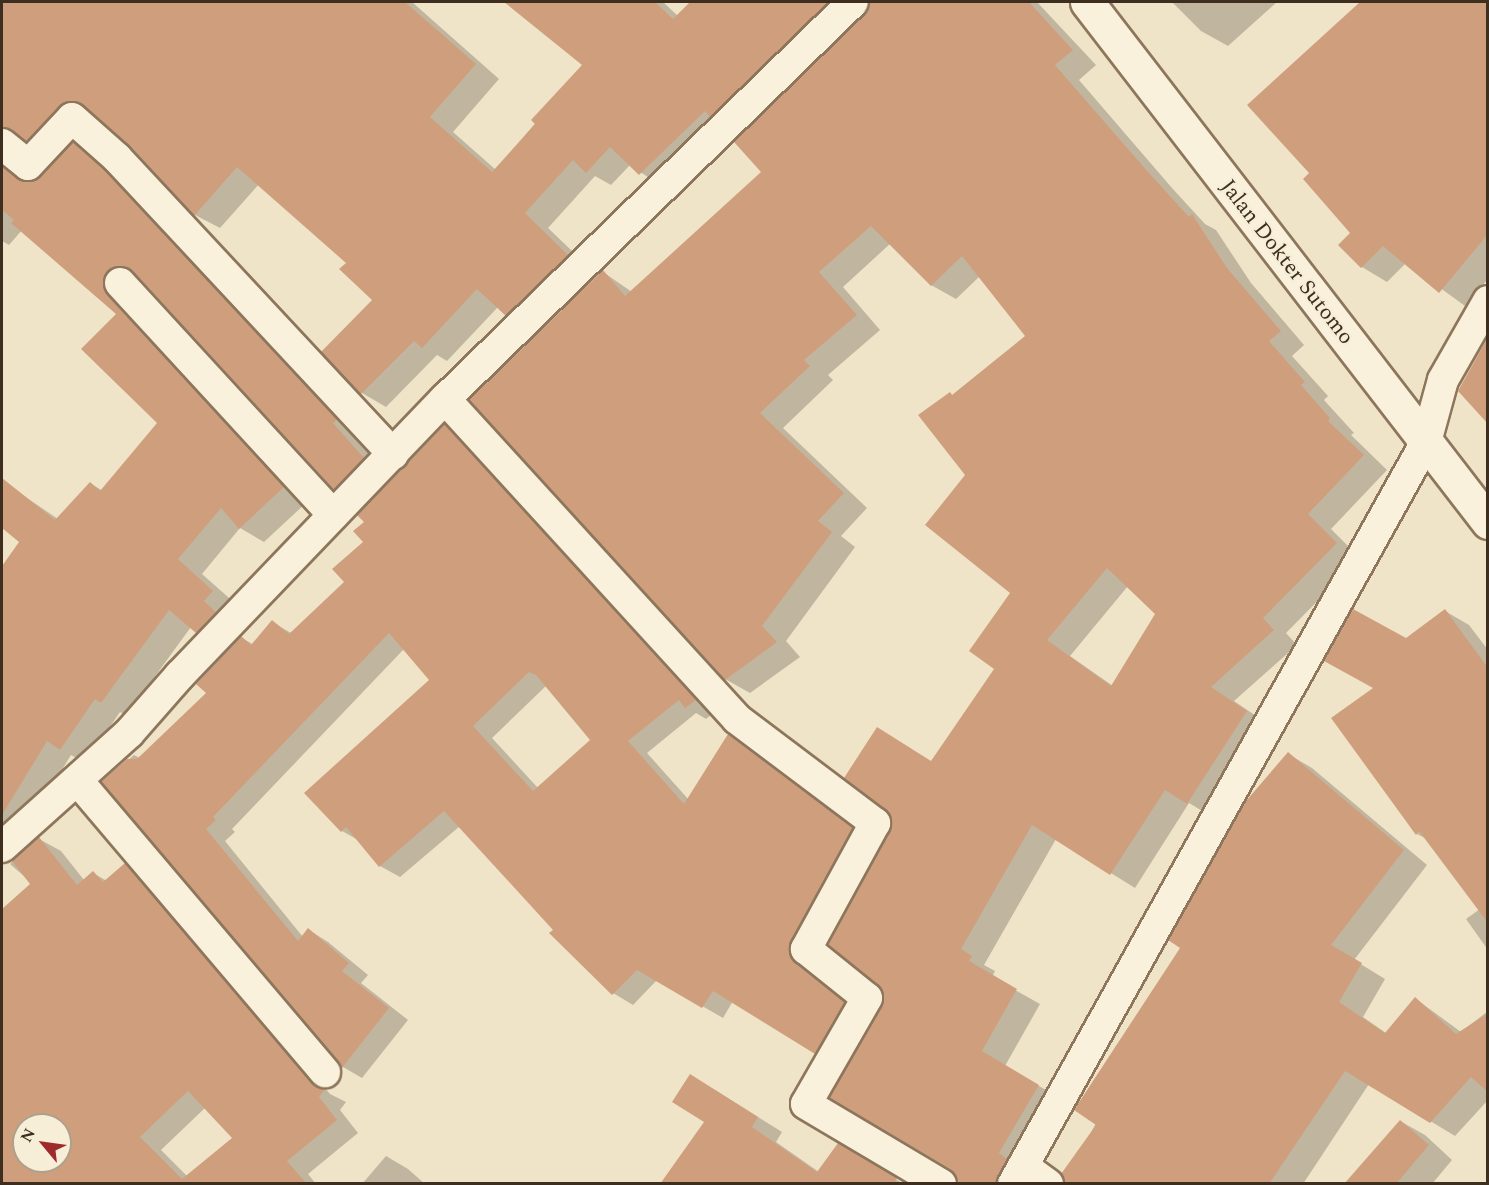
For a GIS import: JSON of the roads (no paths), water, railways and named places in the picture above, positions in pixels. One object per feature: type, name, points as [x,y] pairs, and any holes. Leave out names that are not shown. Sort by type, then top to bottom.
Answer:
[{"type":"main road","name":"Jalan Dokter Sutomo","points":[[1087,2],[1488,522]]},
{"type":"street","points":[[2,847],[129,733],[445,399],[853,2]]},
{"type":"street","points":[[2,144],[28,165],[72,118],[117,158],[393,454]]},
{"type":"street","points":[[120,284],[333,515]]},
{"type":"street","points":[[1048,1184],[1018,1175],[1426,442],[1443,380],[1488,301]]},
{"type":"street","points":[[445,399],[737,719],[875,823],[806,950],[867,998],[806,1104],[941,1184]]},
{"type":"street","points":[[78,781],[325,1072]]}]
